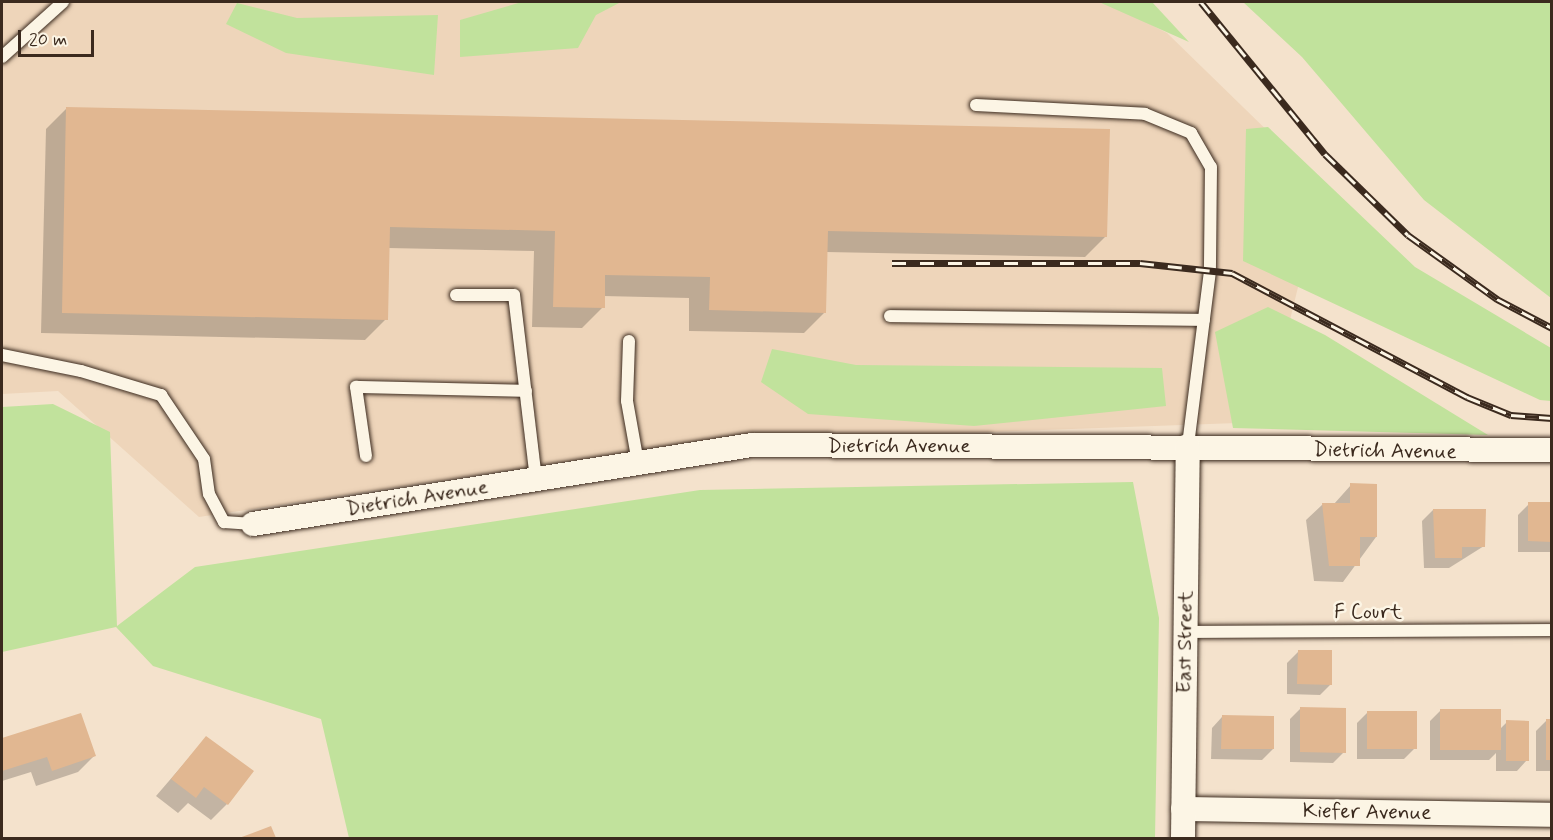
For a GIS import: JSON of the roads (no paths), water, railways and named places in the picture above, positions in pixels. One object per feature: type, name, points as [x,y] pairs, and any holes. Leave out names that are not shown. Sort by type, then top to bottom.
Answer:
[{"type":"street","name":"Dietrich Avenue","points":[[253,524],[752,446],[1188,446],[1551,450]]},
{"type":"street","name":"East Street","points":[[1183,838],[1188,446]]},
{"type":"street","name":"Kiefer Avenue","points":[[1183,809],[1551,815]]},
{"type":"lane","points":[[2,57],[63,2]]},
{"type":"lane","points":[[976,105],[1145,114],[1191,133],[1211,167],[1204,320],[1188,446]]},
{"type":"lane","points":[[456,295],[514,295],[536,479]]},
{"type":"lane","points":[[890,316],[1204,320]]},
{"type":"lane","points":[[629,341],[627,401],[638,463]]},
{"type":"lane","points":[[2,355],[81,371],[161,396],[204,459],[209,494],[224,522],[253,524]]},
{"type":"lane","points":[[366,456],[356,387],[526,391]]},
{"type":"lane","name":"F Court","points":[[1186,632],[1551,630]]},
{"type":"railway","points":[[1201,2],[1325,154],[1408,235],[1497,299],[1552,328]]},
{"type":"railway","points":[[892,263],[1140,263],[1232,273],[1467,397],[1511,415],[1552,418]]}]
